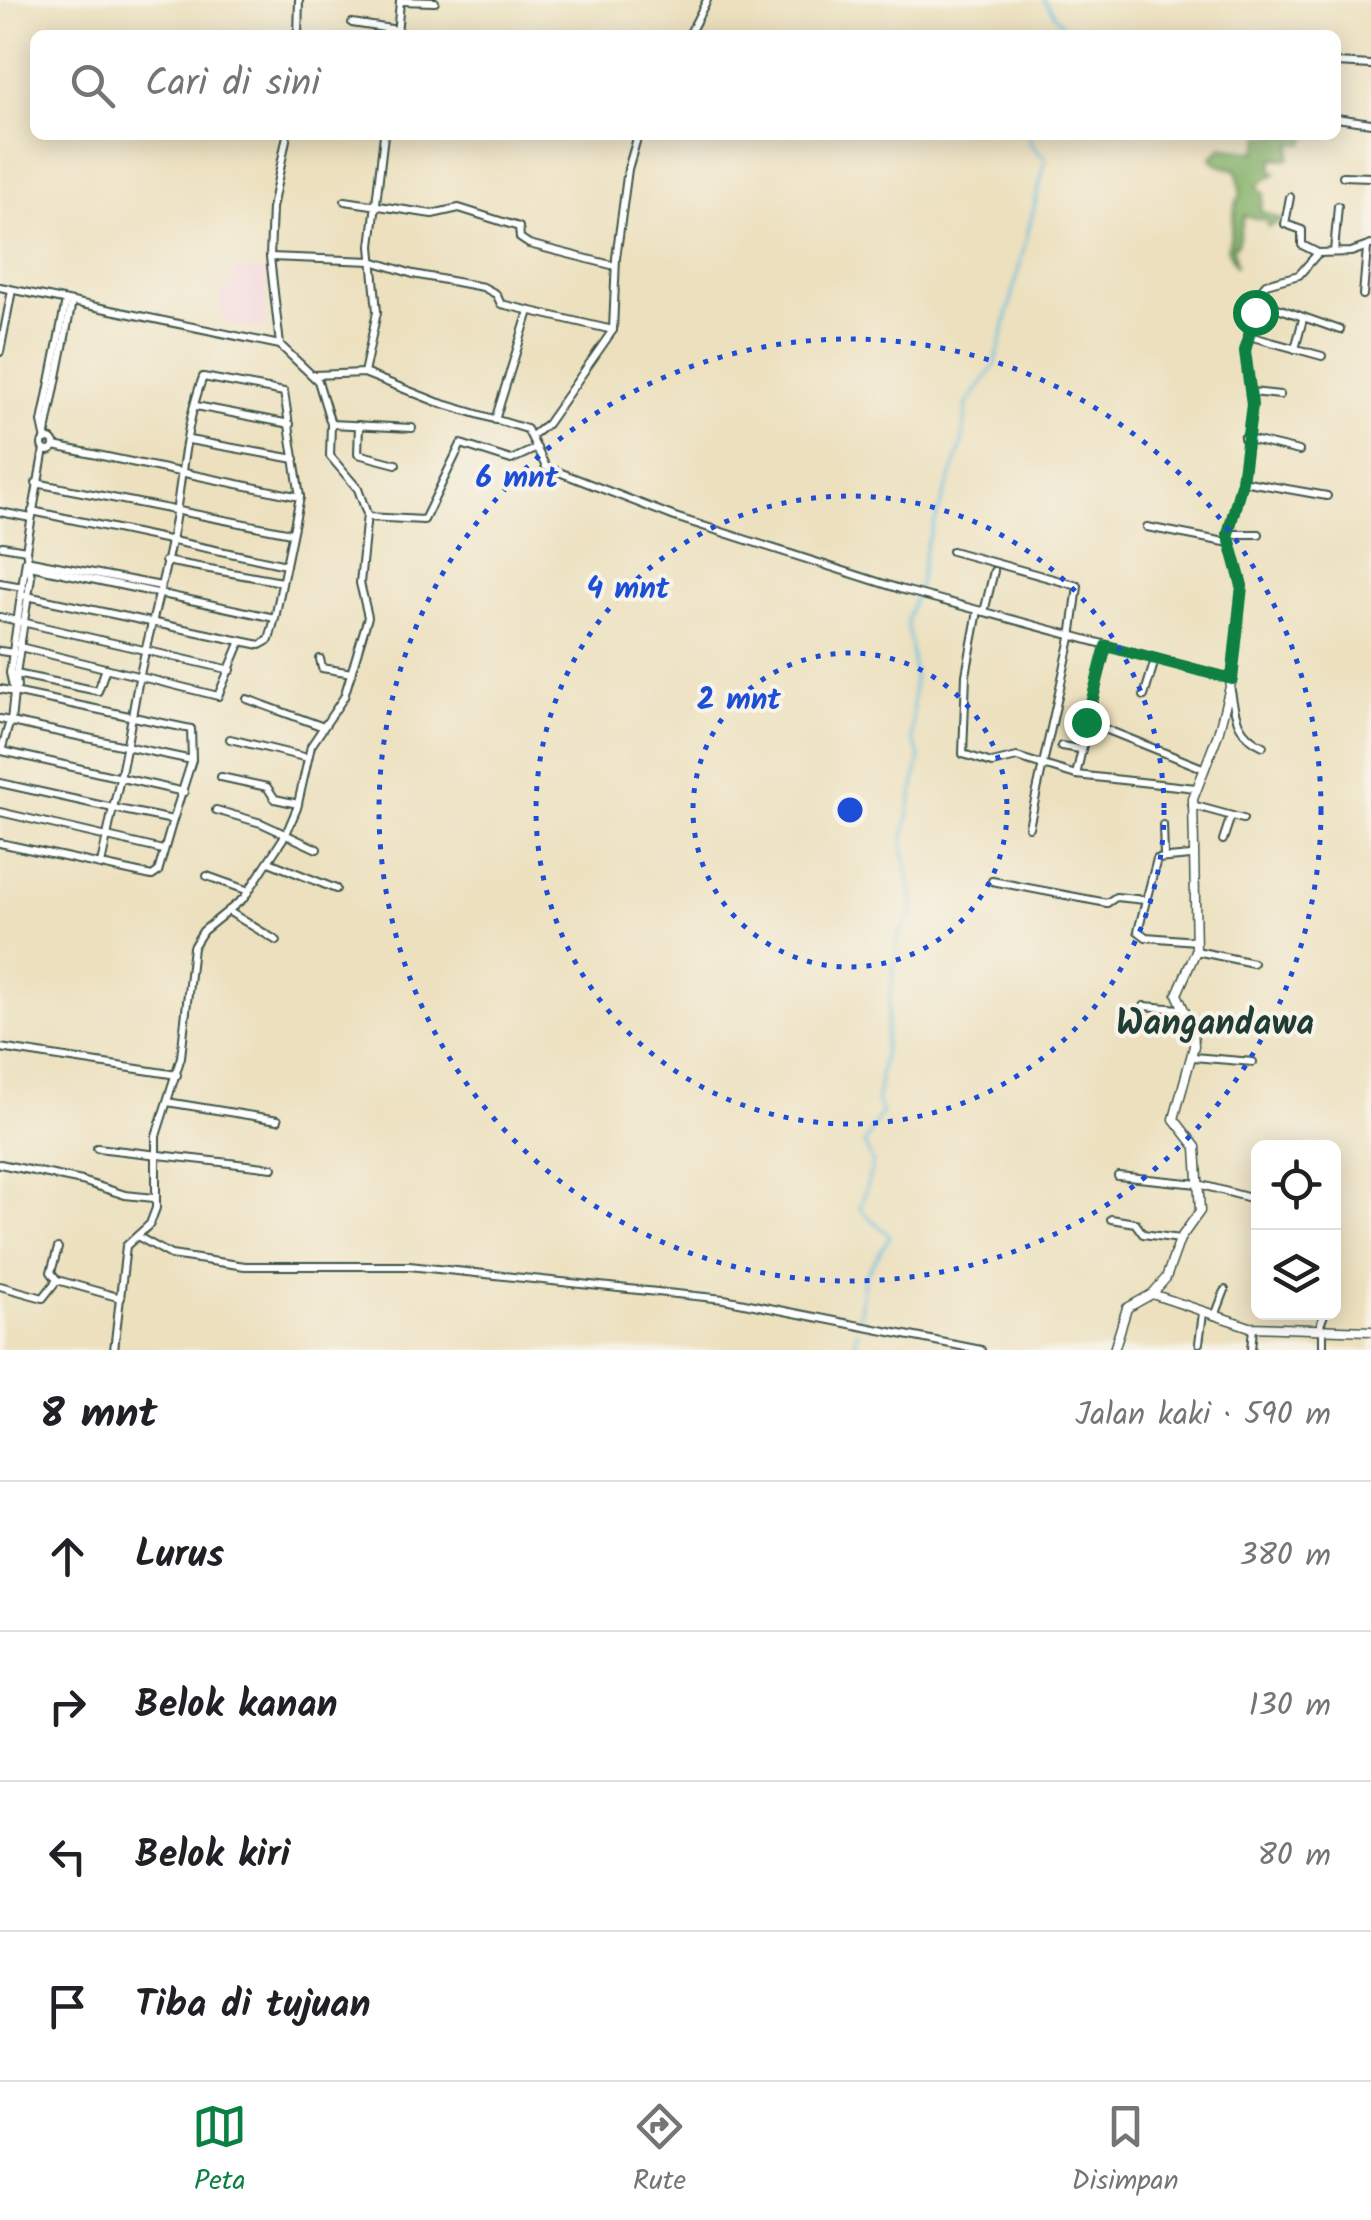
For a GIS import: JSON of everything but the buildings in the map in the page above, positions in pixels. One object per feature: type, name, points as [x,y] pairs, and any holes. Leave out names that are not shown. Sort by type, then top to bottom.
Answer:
[{"type":"street","points":[[298,30],[299,0]]},
{"type":"street","points":[[692,30],[707,0]]},
{"type":"street","points":[[397,30],[400,1],[435,2]]},
{"type":"street","points":[[352,23],[387,30]]},
{"type":"street","points":[[1341,63],[1371,65]]},
{"type":"street","points":[[1341,119],[1371,123]]},
{"type":"street","points":[[280,345],[270,258],[272,208],[286,140]]},
{"type":"street","points":[[364,373],[377,312],[372,260],[383,140]]},
{"type":"street","points":[[534,435],[547,424],[613,330],[615,266],[628,168],[636,140]]},
{"type":"street","points":[[1342,176],[1368,177]]},
{"type":"street","points":[[1290,197],[1286,224],[1302,230],[1302,244],[1315,251],[1334,252],[1369,246],[1363,296]]},
{"type":"street","points":[[345,200],[432,214],[463,208],[519,227],[520,238],[529,244],[615,266]]},
{"type":"street","points":[[1334,252],[1338,206]]},
{"type":"street","points":[[1114,1350],[1128,1308],[1152,1294],[1168,1272],[1180,1239],[1199,1214],[1196,1147],[1174,1119],[1193,1056],[1193,1030],[1177,994],[1196,946],[1192,804],[1232,679],[1242,586],[1230,536],[1242,481],[1252,392],[1246,376],[1249,336],[1262,287],[1299,275],[1315,251]]},
{"type":"street","points":[[270,258],[372,260],[413,274],[483,287],[496,294],[501,304],[613,330]]},
{"type":"street","points":[[0,287],[280,345],[314,374],[331,424],[330,456],[358,489],[367,517],[360,583],[368,616],[341,702],[321,726],[308,758],[289,836],[274,865],[231,913],[204,931],[193,947],[177,1075],[154,1156],[154,1216],[142,1240],[126,1246],[114,1350]]},
{"type":"street","points":[[0,352],[12,290]]},
{"type":"street","points":[[1258,301],[1302,314],[1296,349]]},
{"type":"street","points":[[69,302],[42,422],[50,451],[54,446],[300,497]]},
{"type":"street","points":[[495,420],[530,310]]},
{"type":"street","points":[[1303,320],[1340,330]]},
{"type":"street","points":[[1249,336],[1322,356]]},
{"type":"street","points":[[314,374],[364,373],[534,435]]},
{"type":"street","points":[[0,583],[25,593],[152,622],[242,641],[268,642],[300,497],[286,396],[276,388],[206,376],[196,406],[171,542],[165,561],[161,588],[152,622],[140,677],[128,745],[101,864]]},
{"type":"street","points":[[1252,392],[1280,395]]},
{"type":"street","points":[[196,406],[290,424]]},
{"type":"street","points":[[331,424],[412,428]]},
{"type":"street","points":[[359,424],[358,454],[396,464]]},
{"type":"street","points":[[534,435],[546,468],[675,518],[981,612],[1232,679]]},
{"type":"street","points":[[1244,438],[1299,452]]},
{"type":"street","points":[[190,440],[296,459]]},
{"type":"street","points":[[45,441],[26,550],[23,620],[13,673],[16,689],[1,751],[184,792]]},
{"type":"street","points":[[367,517],[424,520],[461,444],[511,460],[537,448]]},
{"type":"street","points":[[1242,481],[1327,496]]},
{"type":"street","points":[[36,483],[292,533]]},
{"type":"street","points":[[0,512],[286,565]]},
{"type":"street","points":[[1147,527],[1230,536],[1260,534]]},
{"type":"street","points":[[2,546],[26,550]]},
{"type":"street","points":[[952,552],[1076,584],[1071,638],[1029,827]]},
{"type":"street","points":[[165,561],[282,582]]},
{"type":"street","points":[[28,563],[161,588],[275,618]]},
{"type":"street","points":[[994,571],[966,675],[962,752],[992,763],[1021,757],[1043,768],[1076,775],[1196,788]]},
{"type":"street","points":[[0,617],[230,670]]},
{"type":"street","points":[[0,651],[17,650],[106,668],[218,696],[242,641]]},
{"type":"street","points":[[1076,775],[1106,646]]},
{"type":"street","points":[[320,659],[322,668],[352,673]]},
{"type":"street","points":[[1144,696],[1156,660]]},
{"type":"street","points":[[13,673],[98,691],[106,668]]},
{"type":"street","points":[[0,689],[16,689],[190,728],[192,760],[158,872],[152,876],[0,843]]},
{"type":"street","points":[[1230,690],[1239,727],[1246,738],[1263,746]]},
{"type":"street","points":[[247,699],[321,726]]},
{"type":"street","points":[[0,719],[192,760]]},
{"type":"street","points":[[1086,722],[1204,769]]},
{"type":"street","points":[[230,739],[308,758]]},
{"type":"street","points":[[1062,746],[1079,749]]},
{"type":"street","points":[[221,777],[267,787],[275,799],[298,804]]},
{"type":"street","points":[[0,783],[173,820]]},
{"type":"street","points":[[1192,804],[1243,819]]},
{"type":"street","points":[[216,810],[317,849]]},
{"type":"street","points":[[0,812],[163,850]]},
{"type":"street","points":[[1223,840],[1232,816]]},
{"type":"street","points":[[1164,825],[1164,855]]},
{"type":"street","points":[[1191,856],[1164,855],[1154,862],[1140,934],[1253,964]]},
{"type":"street","points":[[274,865],[336,890]]},
{"type":"street","points":[[207,876],[249,891]]},
{"type":"street","points":[[992,881],[1107,903],[1116,897],[1145,900]]},
{"type":"street","points":[[231,913],[276,942]]},
{"type":"street","points":[[1144,1006],[1180,1008]]},
{"type":"street","points":[[0,1048],[177,1075]]},
{"type":"street","points":[[1193,1056],[1253,1062]]},
{"type":"street","points":[[167,1102],[278,1120]]},
{"type":"street","points":[[97,1148],[273,1168]]},
{"type":"street","points":[[0,1164],[82,1180],[125,1196],[155,1198]]},
{"type":"street","points":[[1118,1176],[1198,1184],[1251,1198]]},
{"type":"street","points":[[1110,1219],[1135,1224],[1143,1234],[1180,1239]]},
{"type":"street","points":[[142,1240],[170,1255],[244,1266],[409,1266],[724,1299],[981,1350]]},
{"type":"street","points":[[58,1248],[51,1272],[57,1280],[122,1298]]},
{"type":"street","points":[[0,1286],[43,1298],[57,1280]]},
{"type":"street","points":[[1215,1317],[1225,1290]]},
{"type":"street","points":[[1152,1294],[1253,1328],[1371,1331]]},
{"type":"street","points":[[1199,1344],[1203,1313]]},
{"type":"street","points":[[1323,1320],[1324,1350]]},
{"type":"street","points":[[1251,1350],[1253,1328]]},
{"type":"shaded area","points":[[231,270],[266,271],[265,329],[231,326],[221,313],[220,289],[232,289]]},
{"type":"green space","points":[[1261,140],[1306,140],[1304,144],[1292,143],[1290,159],[1273,158],[1271,169],[1276,173],[1257,185],[1264,194],[1260,211],[1283,220],[1268,227],[1266,220],[1244,216],[1237,245],[1233,246],[1236,267],[1227,248],[1241,196],[1237,170],[1218,165],[1211,158],[1222,147],[1257,152]]},
{"type":"waterway","points":[[1044,0],[1063,26],[1062,30]]},
{"type":"waterway","points":[[918,589],[926,546],[962,445],[967,404],[995,365],[1046,159],[1030,140]]},
{"type":"waterway","points":[[859,1322],[864,1278],[890,1236],[860,1209],[873,1163],[864,1144],[882,1112],[877,1102],[898,936],[912,916],[903,843],[920,756],[912,739],[914,672],[907,619],[915,596]]},
{"type":"waterway","points":[[854,1350],[857,1332]]},
{"type":"district","name":"Wangandawa","points":[[1215,1025]]},
{"type":"route","points":[[1086,722],[1106,646],[1232,679],[1242,586],[1228,534],[1242,481],[1244,438],[1252,405],[1245,351],[1255,312]]}]
